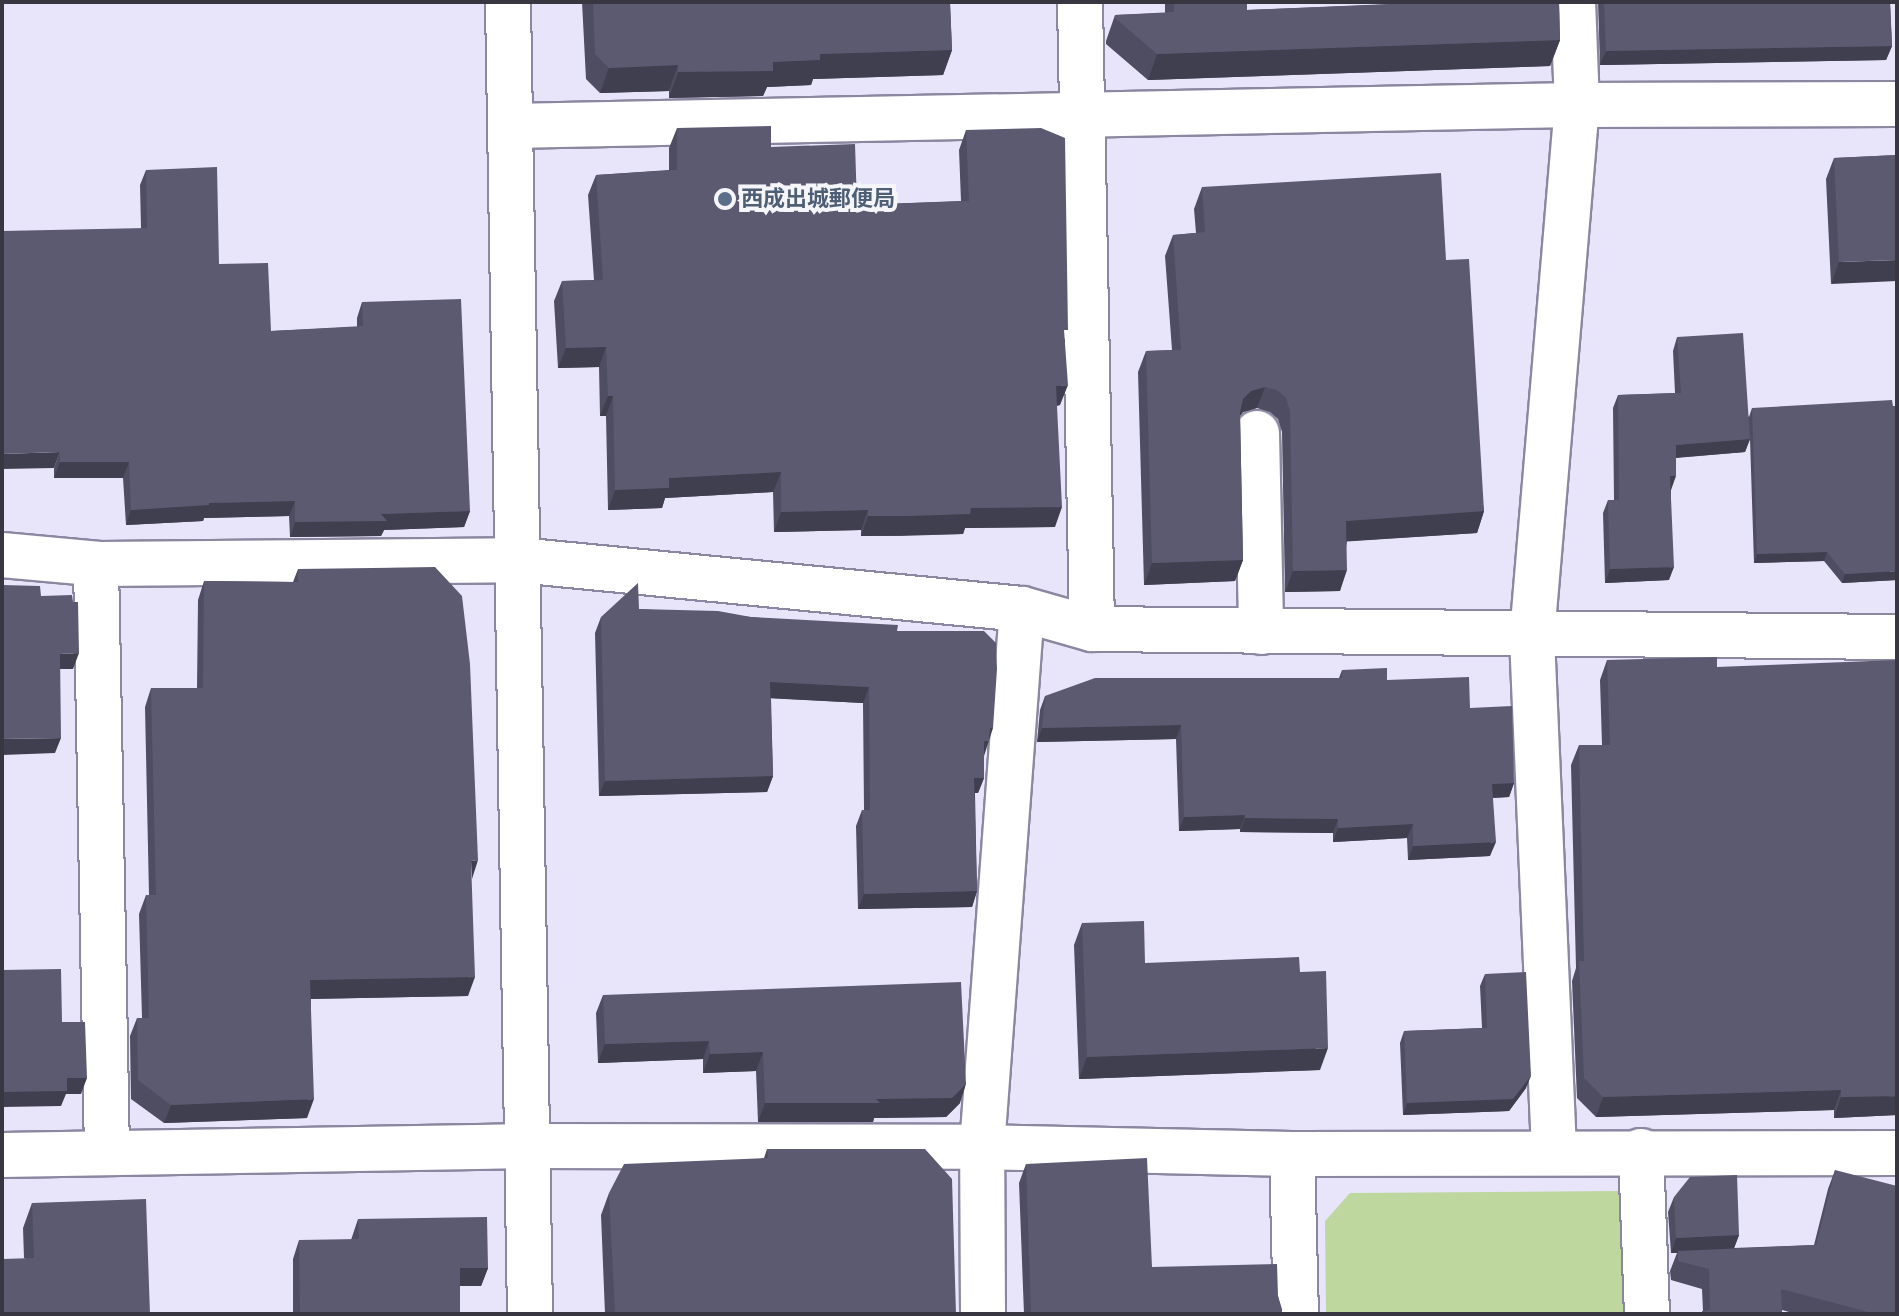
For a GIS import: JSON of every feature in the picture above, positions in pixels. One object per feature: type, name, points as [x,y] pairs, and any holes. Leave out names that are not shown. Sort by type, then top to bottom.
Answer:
[{"type":"street","points":[[508,2],[530,1314]]},
{"type":"street","points":[[1080,2],[1092,629]]},
{"type":"street","points":[[1554,1151],[1532,636],[1577,105],[1573,2]]},
{"type":"street","points":[[510,126],[1577,105],[1897,104]]},
{"type":"street","points":[[1257,433],[1261,632]]},
{"type":"street","points":[[2,555],[96,564],[518,560],[1022,609],[1092,629],[1532,636],[1897,637]]},
{"type":"street","points":[[96,564],[107,1152]]},
{"type":"street","points":[[983,1314],[982,1147],[1022,609]]},
{"type":"street","points":[[2,1155],[526,1146],[982,1147],[1292,1154],[1554,1151],[1897,1153]]},
{"type":"street","points":[[1641,1151],[1647,1314]]},
{"type":"street","points":[[1292,1154],[1296,1314]]},
{"type":"green space","points":[[1618,1191],[1632,1206],[1634,1314],[1326,1314],[1325,1221],[1350,1193]]},
{"type":"building","points":[[593,2],[950,2],[952,50],[820,54],[820,60],[773,62],[773,71],[678,72],[678,65],[609,68],[595,54]]},
{"type":"building","points":[[1174,2],[1247,2],[1247,10],[1437,2],[1559,2],[1560,40],[1157,54],[1115,18],[1115,15],[1174,12]]},
{"type":"building","points":[[1604,2],[1890,2],[1892,46],[1606,51]]},
{"type":"building","points":[[771,126],[771,147],[855,144],[857,205],[969,201],[966,130],[1041,128],[1065,138],[1068,330],[1064,330],[1068,385],[1056,386],[1062,507],[971,508],[970,514],[908,516],[868,516],[868,510],[781,512],[781,472],[669,478],[669,488],[615,490],[613,396],[608,396],[606,347],[566,348],[562,281],[603,280],[596,175],[677,170],[677,128]]},
{"type":"building","points":[[1897,155],[1897,260],[1839,262],[1834,158]]},
{"type":"building","points":[[217,167],[219,264],[268,263],[271,331],[363,326],[362,302],[461,299],[470,511],[381,514],[387,521],[295,522],[295,501],[209,503],[131,510],[129,462],[60,462],[60,452],[2,454],[2,231],[147,228],[146,170]]},
{"type":"building","points":[[1441,173],[1446,260],[1469,259],[1484,511],[1346,521],[1347,570],[1293,571],[1290,411],[1286,398],[1277,390],[1265,387],[1251,391],[1243,399],[1240,412],[1243,560],[1152,563],[1146,351],[1181,350],[1173,235],[1205,232],[1202,187]]},
{"type":"building","points":[[1743,333],[1750,439],[1676,445],[1676,476],[1670,476],[1674,567],[1610,569],[1608,500],[1619,500],[1618,395],[1681,393],[1677,337]]},
{"type":"building","points":[[1892,400],[1893,406],[1897,406],[1897,571],[1845,574],[1827,552],[1757,554],[1752,408]]},
{"type":"building","points":[[435,567],[462,596],[470,664],[478,860],[471,861],[475,977],[310,980],[314,1099],[171,1105],[138,1080],[137,1018],[149,1018],[146,895],[156,895],[151,688],[203,688],[204,581],[298,582],[298,569]]},
{"type":"building","points":[[638,583],[639,609],[718,611],[751,617],[898,625],[897,631],[984,631],[996,643],[997,669],[993,728],[990,728],[989,741],[984,741],[984,778],[974,778],[977,891],[864,894],[862,810],[870,810],[869,687],[770,682],[773,776],[605,781],[601,617]]},
{"type":"building","points":[[2,585],[40,586],[41,596],[72,595],[73,602],[78,602],[79,653],[60,654],[61,738],[2,739]]},
{"type":"building","points":[[1717,657],[1717,667],[1897,660],[1897,1096],[1841,1097],[1841,1090],[1603,1097],[1584,1078],[1579,961],[1584,961],[1579,745],[1610,745],[1607,660]]},
{"type":"building","points":[[1387,668],[1387,680],[1469,677],[1470,708],[1512,706],[1514,783],[1492,784],[1496,842],[1413,846],[1413,824],[1338,828],[1338,819],[1245,818],[1245,815],[1184,817],[1181,725],[1042,728],[1045,696],[1095,678],[1342,678],[1342,670]]},
{"type":"building","points":[[1144,921],[1145,963],[1299,957],[1300,972],[1326,971],[1328,1048],[1087,1057],[1082,923]]},
{"type":"building","points":[[61,969],[62,1022],[85,1022],[87,1078],[67,1078],[67,1091],[2,1092],[2,970]]},
{"type":"building","points":[[1526,972],[1531,1076],[1513,1099],[1407,1103],[1404,1031],[1487,1028],[1485,974]]},
{"type":"building","points":[[961,982],[966,1084],[952,1098],[876,1099],[880,1103],[765,1103],[763,1052],[710,1054],[709,1041],[605,1044],[603,995]]},
{"type":"building","points":[[767,1149],[925,1149],[952,1179],[956,1314],[615,1314],[609,1193],[624,1164],[768,1158]]},
{"type":"building","points":[[1147,1158],[1152,1267],[1277,1264],[1282,1314],[1031,1314],[1026,1164]]},
{"type":"building","points":[[1835,1170],[1897,1186],[1897,1314],[1876,1314],[1781,1289],[1782,1314],[1702,1314],[1702,1311],[1710,1310],[1709,1269],[1678,1261],[1678,1251],[1816,1245]]},
{"type":"building","points":[[1737,1175],[1739,1235],[1676,1238],[1674,1197],[1690,1177]]},
{"type":"building","points":[[146,1199],[150,1314],[2,1314],[2,1259],[34,1258],[32,1203]]},
{"type":"building","points":[[487,1217],[488,1268],[460,1268],[460,1314],[300,1314],[299,1240],[359,1239],[358,1219]]},
{"type":"place","name":"西成出城郵便局","points":[[725,199]]}]
